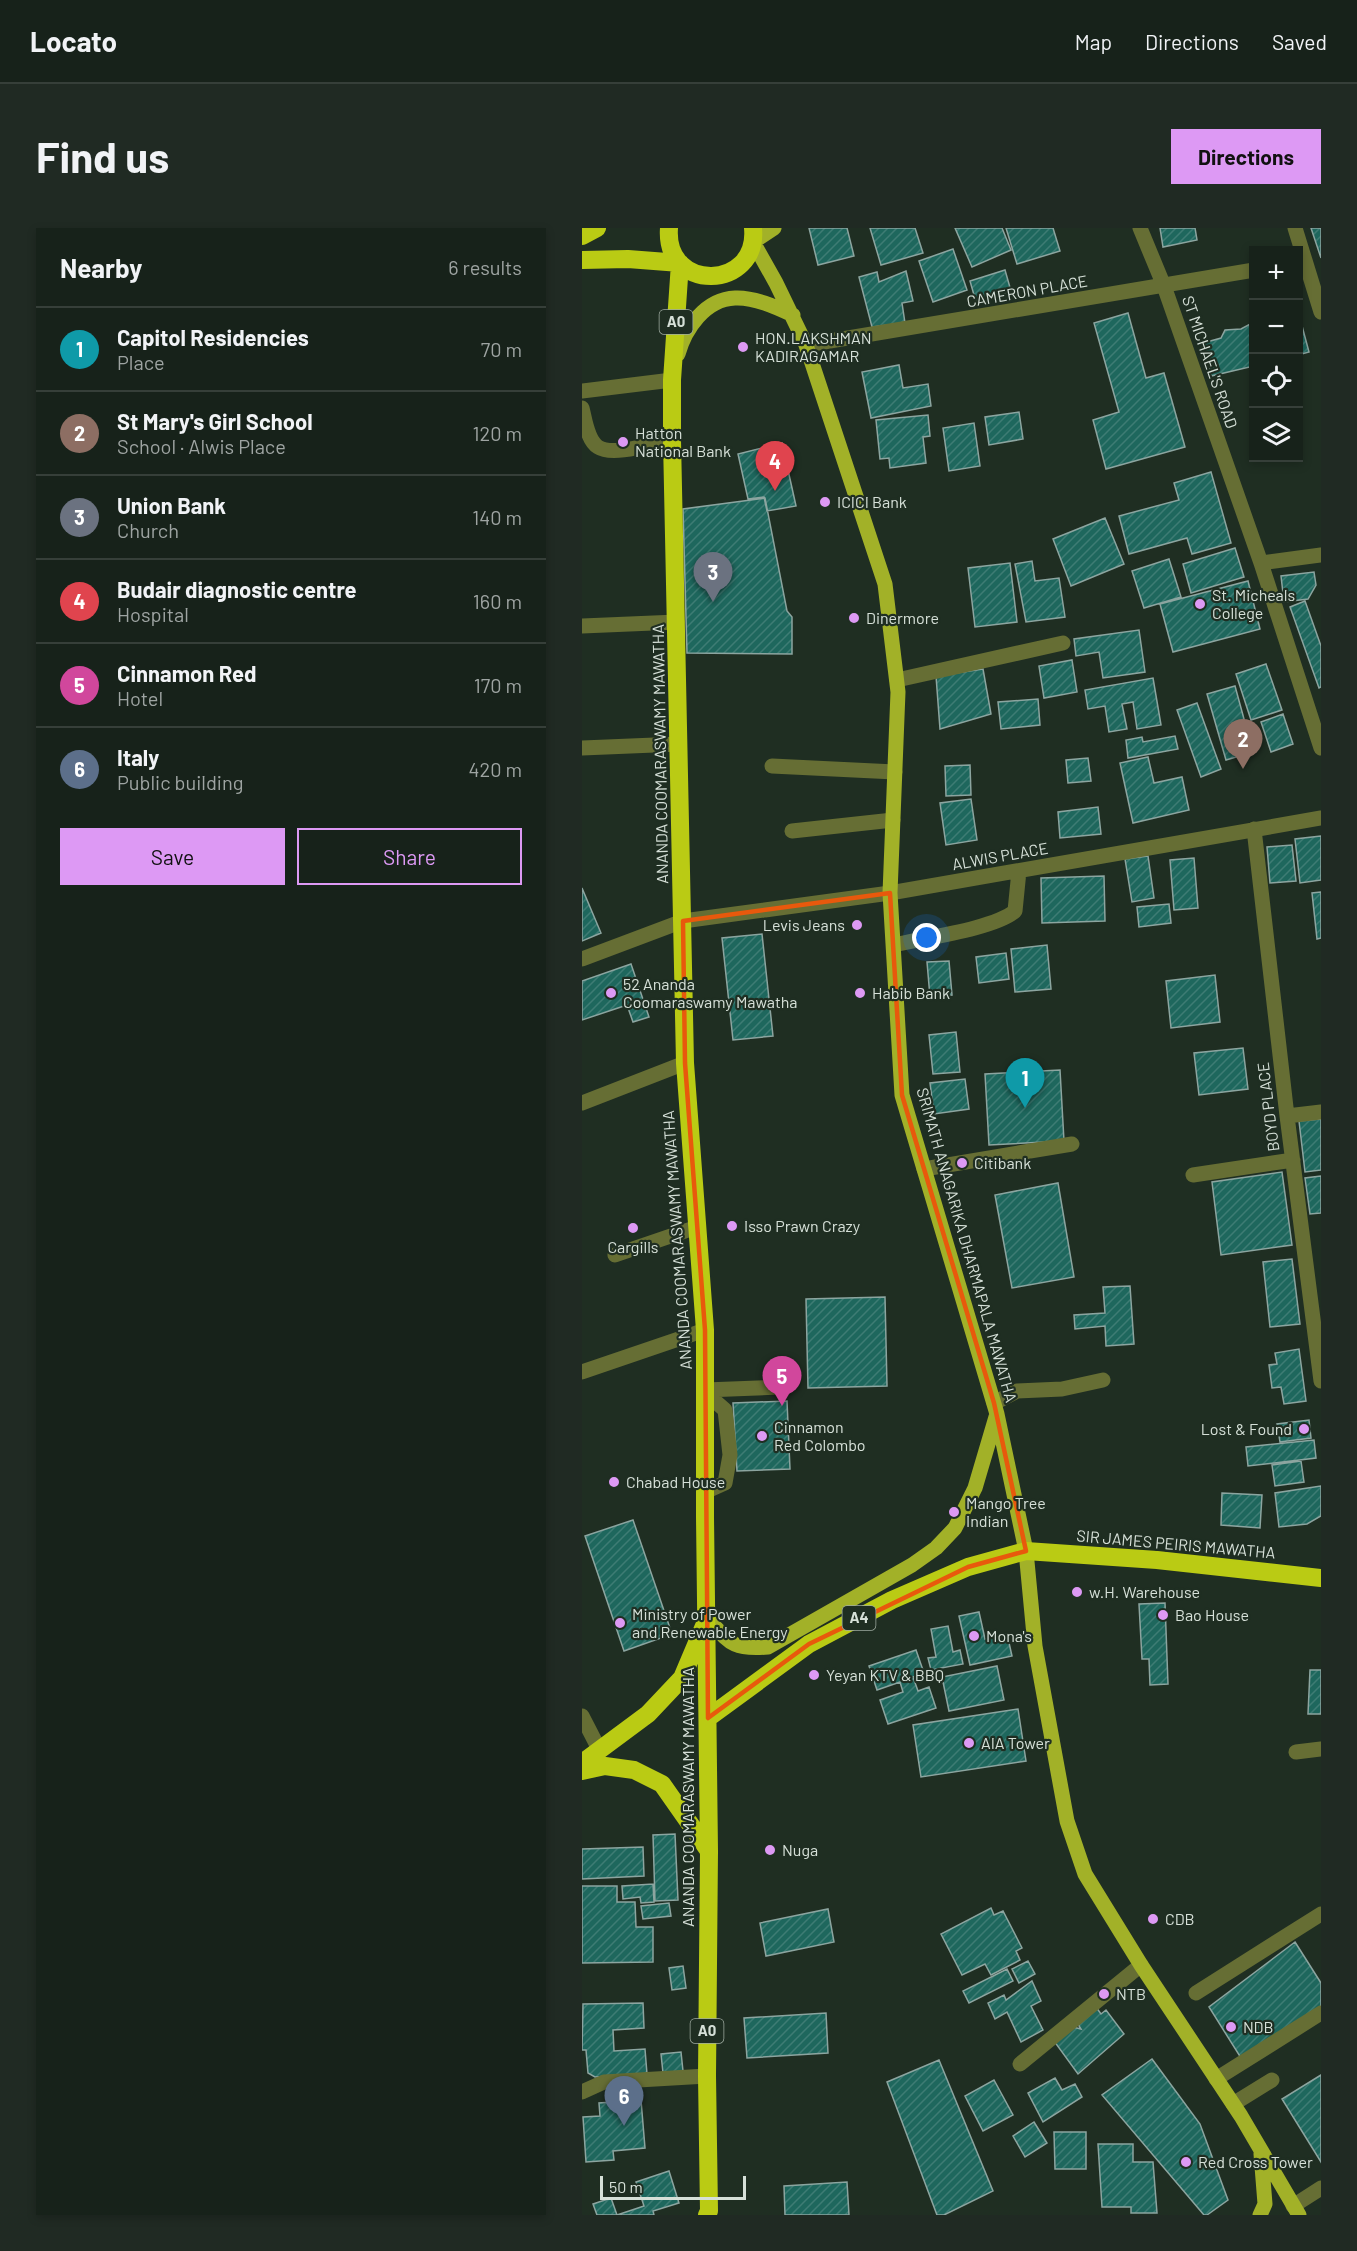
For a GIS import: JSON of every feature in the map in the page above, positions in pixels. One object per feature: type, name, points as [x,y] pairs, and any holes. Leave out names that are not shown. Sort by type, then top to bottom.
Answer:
[{"type":"highway","points":[[582,236],[597,228]]},
{"type":"highway","points":[[669,228],[669,242],[680,263],[689,271],[700,276],[711,277],[723,275],[743,263],[749,253],[753,235]]},
{"type":"highway","points":[[582,260],[628,259],[680,263]]},
{"type":"highway","name":"ANANDA COOMARASWAMY MAWATHA","points":[[680,263],[672,380],[672,440],[685,1064],[705,1330],[709,2214]]},
{"type":"highway","name":"SIR JAMES PEIRIS MAWATHA","points":[[1026,1551],[1157,1560],[1321,1578]]},
{"type":"highway","name":"A4","points":[[708,1718],[809,1644],[881,1606],[968,1567],[1026,1551]]},
{"type":"highway","points":[[582,1763],[648,1714],[682,1678],[707,1618]]},
{"type":"highway","points":[[582,1771],[605,1766],[634,1770],[663,1784],[709,1851]]},
{"type":"main road","points":[[753,235],[774,228]]},
{"type":"main road","name":"SRIMATH ANAGARIKA DHARMAPALA MAWATHA","points":[[753,235],[806,345],[885,584],[898,692],[891,893],[902,1095],[995,1408],[1026,1551],[1035,1646],[1067,1821],[1085,1874],[1141,1965],[1233,2104],[1296,2210]]},
{"type":"main road","points":[[672,380],[682,340],[693,322],[705,310],[719,302],[734,298],[773,306],[793,315]]},
{"type":"main road","points":[[707,1618],[725,1638],[741,1648],[768,1647],[912,1565],[936,1548],[955,1528],[975,1488],[995,1408]]},
{"type":"main road","points":[[1260,2151],[1265,2204],[1260,2215]]},
{"type":"street","name":"ST MICHAEL'S ROAD","points":[[1140,228],[1164,286],[1261,563],[1321,748]]},
{"type":"street","points":[[1295,228],[1299,246]]},
{"type":"street","points":[[1303,264],[1321,312]]},
{"type":"street","name":"CAMERON PLACE","points":[[806,345],[1249,271]]},
{"type":"street","points":[[582,391],[672,380]]},
{"type":"street","points":[[582,408],[591,438],[598,448],[616,452],[672,440]]},
{"type":"street","points":[[1261,563],[1321,555]]},
{"type":"street","points":[[582,626],[677,622]]},
{"type":"street","points":[[897,680],[1063,643]]},
{"type":"street","points":[[582,748],[679,744]]},
{"type":"street","points":[[772,766],[830,767],[896,772]]},
{"type":"street","name":"ALWIS PLACE","points":[[582,959],[683,921],[891,893],[1321,818]]},
{"type":"street","points":[[792,831],[893,820]]},
{"type":"street","name":"BOYD PLACE","points":[[1254,830],[1321,1381]]},
{"type":"street","points":[[894,945],[990,924],[1007,918],[1015,911],[1018,871]]},
{"type":"street","points":[[582,1103],[685,1064]]},
{"type":"street","points":[[1287,1116],[1321,1112]]},
{"type":"street","points":[[924,1169],[1072,1144]]},
{"type":"street","points":[[1193,1175],[1293,1160]]},
{"type":"street","points":[[615,1255],[697,1227]]},
{"type":"street","points":[[582,1372],[705,1330]]},
{"type":"street","points":[[995,1408],[1017,1391],[1062,1389],[1103,1380]]},
{"type":"street","points":[[705,1397],[780,1387]]},
{"type":"street","points":[[705,1397],[725,1410],[730,1455],[725,1484],[705,1492]]},
{"type":"street","points":[[582,1716],[600,1751]]},
{"type":"street","points":[[1296,1752],[1321,1749]]},
{"type":"street","points":[[1196,1993],[1321,1914]]},
{"type":"street","points":[[1020,2064],[1141,1965]]},
{"type":"street","points":[[1216,2079],[1321,2013]]},
{"type":"street","points":[[582,2092],[604,2082],[707,2076]]},
{"type":"street","points":[[1233,2104],[1272,2080]]},
{"type":"street","points":[[1296,2210],[1321,2188]]},
{"type":"highlighted area","points":[[890,893],[902,1095],[994,1403],[1026,1551],[968,1567],[809,1644],[708,1718],[705,1330],[685,1063],[683,921]]},
{"type":"building","points":[[809,228],[847,228],[854,256],[818,265]]},
{"type":"building","points":[[870,228],[915,228],[923,253],[881,265]]},
{"type":"building","points":[[955,228],[1002,228],[1011,250],[972,267]]},
{"type":"building","points":[[1006,228],[1053,228],[1060,251],[1017,264]]},
{"type":"building","points":[[1160,228],[1195,228],[1197,240],[1163,247]]},
{"type":"building","points":[[1311,228],[1321,228],[1321,258]]},
{"type":"building","points":[[953,249],[967,290],[933,302],[919,261]]},
{"type":"building","points":[[1005,270],[1011,291],[976,302],[970,281]]},
{"type":"building","points":[[906,271],[913,301],[902,303],[905,323],[872,327],[859,277],[877,272],[879,282]]},
{"type":"building","points":[[1128,313],[1146,378],[1164,373],[1185,447],[1106,469],[1093,420],[1119,412],[1094,323]]},
{"type":"building","points":[[1249,325],[1249,367],[1211,376],[1203,343],[1221,338],[1225,330],[1241,329]]},
{"type":"building","points":[[1303,330],[1309,352],[1303,354]]},
{"type":"building","points":[[899,365],[903,388],[928,384],[931,406],[871,418],[862,372]]},
{"type":"building","points":[[1019,412],[1023,439],[989,445],[985,417]]},
{"type":"building","points":[[928,415],[930,436],[923,437],[926,463],[890,468],[889,458],[880,459],[876,420]]},
{"type":"building","points":[[974,423],[980,466],[949,471],[943,428]]},
{"type":"building","points":[[782,443],[796,506],[767,511],[764,497],[748,499],[738,454]]},
{"type":"building","points":[[1211,472],[1231,543],[1192,554],[1187,538],[1129,554],[1119,516],[1179,500],[1174,483]]},
{"type":"building","points":[[765,498],[787,611],[792,617],[792,654],[687,653],[683,509]]},
{"type":"building","points":[[1105,518],[1124,564],[1071,586],[1053,539]]},
{"type":"building","points":[[1235,548],[1244,577],[1191,593],[1183,564]]},
{"type":"building","points":[[1169,559],[1181,597],[1144,608],[1132,571]]},
{"type":"building","points":[[1032,561],[1035,581],[1059,578],[1065,617],[1026,622],[1015,564]]},
{"type":"building","points":[[1010,563],[1017,622],[975,627],[968,568]]},
{"type":"building","points":[[1314,572],[1316,585],[1308,599],[1284,602],[1281,576]]},
{"type":"building","points":[[1248,581],[1260,629],[1173,652],[1160,604]]},
{"type":"building","points":[[1305,601],[1321,646],[1321,687],[1319,688],[1290,607]]},
{"type":"building","points":[[1139,630],[1145,672],[1103,678],[1099,652],[1076,656],[1074,639]]},
{"type":"building","points":[[1072,660],[1077,692],[1044,698],[1039,666]]},
{"type":"building","points":[[1266,664],[1282,710],[1251,720],[1236,674]]},
{"type":"building","points":[[983,669],[991,714],[940,729],[936,676]]},
{"type":"building","points":[[1153,678],[1161,725],[1137,729],[1133,702],[1122,704],[1127,729],[1109,732],[1105,706],[1088,709],[1085,690]]},
{"type":"building","points":[[1235,686],[1253,752],[1226,760],[1207,694]]},
{"type":"building","points":[[1038,699],[1040,725],[1001,729],[998,702]]},
{"type":"building","points":[[1197,703],[1221,769],[1201,777],[1177,710]]},
{"type":"building","points":[[1283,714],[1293,744],[1271,752],[1261,722]]},
{"type":"building","points":[[1175,736],[1178,749],[1128,758],[1126,740],[1142,737],[1143,742]]},
{"type":"building","points":[[1148,757],[1154,783],[1182,777],[1189,810],[1133,823],[1120,763]]},
{"type":"building","points":[[1088,758],[1091,781],[1068,783],[1066,760]]},
{"type":"building","points":[[970,765],[971,795],[946,796],[945,766]]},
{"type":"building","points":[[971,799],[977,840],[946,845],[940,803]]},
{"type":"building","points":[[1098,807],[1101,834],[1060,838],[1058,812]]},
{"type":"building","points":[[1321,836],[1321,880],[1300,883],[1295,839]]},
{"type":"building","points":[[1292,845],[1296,881],[1270,883],[1267,847]]},
{"type":"building","points":[[1148,856],[1154,898],[1132,902],[1125,859]]},
{"type":"building","points":[[1194,858],[1198,908],[1174,910],[1170,860]]},
{"type":"building","points":[[1104,876],[1105,921],[1042,923],[1041,878]]},
{"type":"building","points":[[582,888],[601,933],[582,941]]},
{"type":"building","points":[[1321,892],[1321,938],[1317,939],[1312,893]]},
{"type":"building","points":[[1169,904],[1171,923],[1139,927],[1137,907]]},
{"type":"building","points":[[762,934],[773,1036],[733,1040],[722,938]]},
{"type":"building","points":[[1047,945],[1051,989],[1015,992],[1011,949]]},
{"type":"building","points":[[1006,953],[1009,979],[979,983],[976,957]]},
{"type":"building","points":[[949,961],[952,995],[930,997],[927,962]]},
{"type":"building","name":"52 Ananda Coomaraswamy Mawatha","points":[[631,964],[649,1017],[633,1022],[627,1005],[582,1020],[582,981]]},
{"type":"building","points":[[1215,975],[1220,1022],[1171,1028],[1166,981]]},
{"type":"building","points":[[956,1032],[960,1072],[933,1074],[929,1035]]},
{"type":"building","points":[[1243,1048],[1248,1089],[1199,1095],[1194,1053]]},
{"type":"building","points":[[1060,1070],[1064,1141],[989,1145],[985,1074]]},
{"type":"building","points":[[965,1079],[969,1109],[934,1114],[930,1083]]},
{"type":"building","points":[[1321,1119],[1321,1170],[1305,1172],[1299,1121]]},
{"type":"building","points":[[1282,1172],[1292,1245],[1221,1255],[1212,1182]]},
{"type":"building","points":[[1321,1176],[1321,1213],[1310,1214],[1305,1178]]},
{"type":"building","points":[[1058,1183],[1074,1277],[1012,1288],[995,1195]]},
{"type":"building","points":[[1292,1259],[1300,1324],[1270,1327],[1263,1262]]},
{"type":"building","points":[[1130,1286],[1134,1344],[1106,1346],[1105,1326],[1075,1329],[1074,1315],[1105,1313],[1103,1287]]},
{"type":"building","points":[[885,1297],[887,1386],[808,1388],[806,1299]]},
{"type":"building","points":[[1299,1349],[1306,1401],[1284,1404],[1281,1387],[1272,1388],[1269,1365],[1277,1364],[1275,1353]]},
{"type":"building","name":"Cinnamon Red Colombo","points":[[787,1401],[790,1469],[737,1471],[733,1403]]},
{"type":"building","points":[[1309,1420],[1311,1438],[1280,1442],[1277,1424]]},
{"type":"building","points":[[1314,1440],[1316,1458],[1248,1466],[1246,1447]]},
{"type":"building","points":[[1301,1461],[1304,1482],[1275,1486],[1272,1465]]},
{"type":"building","points":[[1321,1486],[1321,1516],[1307,1524],[1279,1527],[1275,1493]]},
{"type":"building","points":[[1222,1493],[1262,1495],[1260,1528],[1221,1525]]},
{"type":"building","points":[[633,1520],[672,1634],[624,1651],[585,1536]]},
{"type":"building","points":[[1165,1603],[1168,1684],[1150,1685],[1149,1659],[1142,1659],[1139,1604]]},
{"type":"building","name":"Mona's","points":[[979,1612],[985,1639],[1007,1634],[1012,1656],[970,1665],[959,1616]]},
{"type":"building","points":[[948,1626],[953,1652],[960,1650],[963,1664],[931,1670],[928,1658],[936,1657],[931,1629]]},
{"type":"building","points":[[916,1650],[924,1673],[913,1677],[918,1691],[929,1687],[936,1708],[888,1724],[880,1700],[903,1692],[900,1682],[877,1690],[869,1666]]},
{"type":"building","points":[[997,1666],[1004,1700],[949,1711],[942,1677]]},
{"type":"building","points":[[1310,1670],[1321,1670],[1321,1714],[1308,1714]]},
{"type":"building","name":"AIA Tower","points":[[1018,1709],[1026,1761],[921,1777],[913,1725]]},
{"type":"building","points":[[675,1834],[678,1900],[655,1901],[653,1835]]},
{"type":"building","points":[[643,1847],[644,1876],[582,1879],[582,1849]]},
{"type":"building","points":[[653,1884],[654,1902],[641,1903],[640,1897],[623,1899],[622,1886]]},
{"type":"building","points":[[582,1886],[617,1886],[617,1902],[635,1902],[636,1927],[653,1927],[653,1962],[582,1963]]},
{"type":"building","points":[[669,1903],[671,1916],[643,1919],[641,1906]]},
{"type":"building","points":[[991,1908],[994,1915],[1003,1911],[1022,1948],[1016,1951],[1020,1960],[991,1975],[985,1964],[962,1975],[941,1934]]},
{"type":"building","points":[[828,1909],[834,1942],[766,1956],[760,1923]]},
{"type":"building","points":[[1295,1942],[1321,1983],[1321,2006],[1241,2058],[1209,2007]]},
{"type":"building","points":[[1028,1961],[1035,1974],[1019,1983],[1012,1969]]},
{"type":"building","points":[[683,1966],[686,1988],[672,1990],[669,1968]]},
{"type":"building","points":[[1007,1969],[1013,1981],[969,2003],[963,1991]]},
{"type":"building","points":[[1032,1981],[1041,2001],[1031,2006],[1043,2030],[1021,2042],[1007,2012],[995,2019],[988,2003],[1004,1995],[1006,2000]]},
{"type":"building","points":[[643,2003],[644,2028],[613,2030],[614,2051],[645,2049],[647,2074],[595,2077],[588,2073],[586,2050],[582,2050],[583,2004]]},
{"type":"building","points":[[1096,2007],[1101,2014],[1106,2010],[1124,2034],[1078,2074],[1054,2041],[1073,2027],[1081,2029],[1076,2021]]},
{"type":"building","points":[[826,2013],[828,2053],[747,2058],[744,2018]]},
{"type":"building","points":[[681,2052],[683,2071],[663,2073],[661,2054]]},
{"type":"building","name":"Red Cross Tower","points":[[1152,2059],[1200,2124],[1228,2200],[1207,2215],[1204,2215],[1102,2095]]},
{"type":"building","points":[[939,2060],[993,2191],[944,2215],[937,2215],[887,2082]]},
{"type":"building","points":[[1321,2075],[1321,2162],[1282,2099]]},
{"type":"building","points":[[1055,2078],[1062,2090],[1075,2084],[1082,2097],[1043,2122],[1028,2093]]},
{"type":"building","points":[[994,2080],[1013,2115],[983,2131],[965,2096]]},
{"type":"building","points":[[641,2100],[645,2148],[613,2151],[614,2160],[586,2162],[583,2117],[600,2116],[599,2103]]},
{"type":"building","points":[[1034,2122],[1047,2143],[1025,2157],[1013,2136]]},
{"type":"building","points":[[1054,2132],[1086,2132],[1086,2169],[1055,2169]]},
{"type":"building","points":[[1098,2144],[1133,2144],[1133,2162],[1153,2162],[1157,2213],[1131,2213],[1131,2207],[1102,2207]]},
{"type":"building","points":[[669,2171],[679,2203],[653,2211],[654,2215],[617,2215],[644,2206],[636,2182]]},
{"type":"building","points":[[847,2182],[849,2215],[785,2215],[784,2186]]},
{"type":"building","points":[[611,2198],[617,2215],[597,2215],[593,2204]]},
{"type":"place","name":"HON.LAKSHMAN KADIRAGAMAR","points":[[743,347]]},
{"type":"place","name":"Hatton National Bank","points":[[623,442]]},
{"type":"place","name":"Budair diagnostic centre","points":[[775,491]]},
{"type":"place","name":"ICICI Bank","points":[[825,502]]},
{"type":"place","name":"Union Bank","points":[[713,602]]},
{"type":"place","name":"St. Micheals College","points":[[1200,604]]},
{"type":"place","name":"Dinermore","points":[[854,618]]},
{"type":"place","name":"St Mary's Girl School","points":[[1243,769]]},
{"type":"place","name":"Levis Jeans","points":[[857,925]]},
{"type":"place","name":"52 Ananda Coomaraswamy Mawatha","points":[[611,993]]},
{"type":"place","name":"Habib Bank","points":[[860,993]]},
{"type":"place","name":"Capitol Residencies","points":[[1025,1108]]},
{"type":"place","name":"Citibank","points":[[962,1163]]},
{"type":"place","name":"Isso Prawn Crazy","points":[[732,1226]]},
{"type":"place","name":"Cargills","points":[[633,1228]]},
{"type":"place","name":"Cinnamon Red","points":[[782,1406]]},
{"type":"place","name":"Lost & Found","points":[[1304,1429]]},
{"type":"place","name":"Cinnamon Red Colombo","points":[[762,1436]]},
{"type":"place","name":"Chabad House","points":[[614,1482]]},
{"type":"place","name":"Mango Tree Indian","points":[[954,1512]]},
{"type":"place","name":"w.H. Warehouse","points":[[1077,1592]]},
{"type":"place","name":"Bao House","points":[[1163,1615]]},
{"type":"place","name":"Ministry of Power and Renewable Energy","points":[[620,1623]]},
{"type":"place","name":"Mona's","points":[[974,1636]]},
{"type":"place","name":"Yeyan KTV & BBQ","points":[[814,1675]]},
{"type":"place","name":"AIA Tower","points":[[969,1743]]},
{"type":"place","name":"Nuga","points":[[770,1850]]},
{"type":"place","name":"CDB","points":[[1153,1919]]},
{"type":"place","name":"NTB","points":[[1104,1994]]},
{"type":"place","name":"NDB","points":[[1231,2027]]},
{"type":"place","name":"Italy","points":[[624,2126]]},
{"type":"place","name":"Red Cross Tower","points":[[1186,2162]]}]
